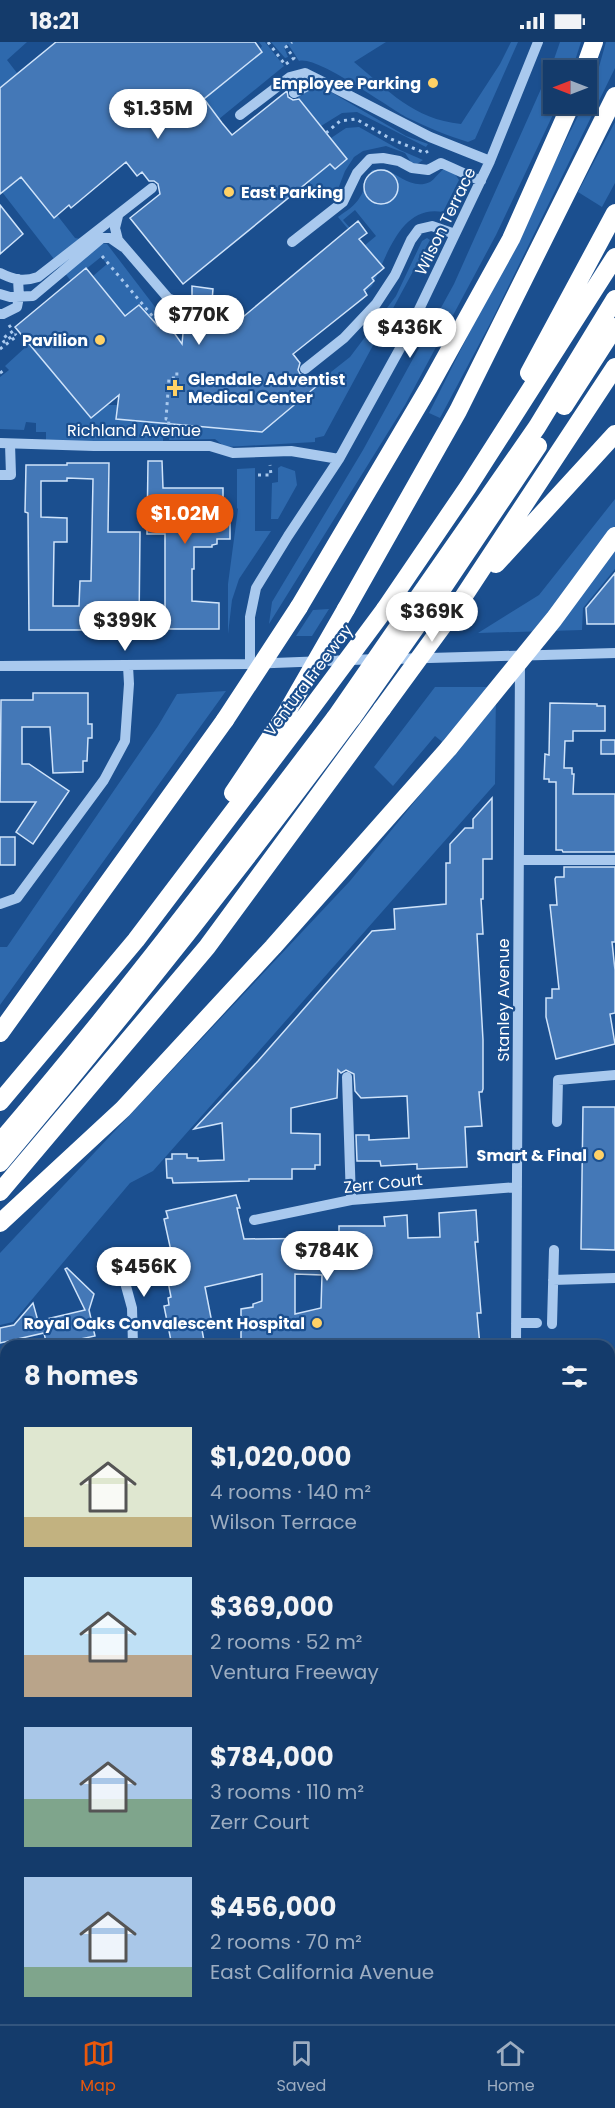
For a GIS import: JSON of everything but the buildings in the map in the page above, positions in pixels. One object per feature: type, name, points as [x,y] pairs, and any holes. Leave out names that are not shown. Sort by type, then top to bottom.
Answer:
[{"type":"highway","points":[[588,60],[594,42]]},
{"type":"highway","points":[[136,940],[284,717],[346,609],[458,411],[615,96]]},
{"type":"highway","points":[[0,1033],[225,720],[298,608],[429,387],[511,239],[567,114]]},
{"type":"highway","points":[[468,487],[615,213]]},
{"type":"highway","name":"Ventura Freeway","points":[[0,1102],[136,940],[385,609],[468,487],[615,257]]},
{"type":"highway","points":[[0,1164],[107,1036],[195,925],[344,718],[411,608],[537,427],[615,299]]},
{"type":"highway","points":[[0,1142],[344,718],[430,607],[503,501],[615,327]]},
{"type":"highway","points":[[0,1192],[207,947],[458,605],[615,367]]},
{"type":"highway","points":[[458,605],[615,434]]},
{"type":"highway","points":[[0,1223],[123,1109],[273,947],[449,748],[554,619],[615,536]]},
{"type":"street","name":"Wilson Terrace","points":[[250,664],[250,617],[256,588],[339,459],[403,343],[490,161],[538,42]]},
{"type":"street","points":[[240,115],[287,70],[305,73],[441,141],[490,161]]},
{"type":"street","points":[[294,93],[319,80]]},
{"type":"street","points":[[292,242],[344,202],[357,173],[370,159],[383,158],[399,161],[412,168],[428,170],[441,163],[481,181]]},
{"type":"street","points":[[0,294],[19,297],[33,296],[58,268],[152,188]]},
{"type":"street","points":[[118,216],[115,228],[118,240],[168,298],[191,306]]},
{"type":"street","points":[[305,369],[344,338],[376,304],[395,275],[411,240],[420,230],[432,226],[455,234]]},
{"type":"street","points":[[0,273],[11,279],[26,281],[58,268],[102,238],[110,238],[123,246]]},
{"type":"street","points":[[0,314],[17,307],[18,279]]},
{"type":"street","points":[[0,475],[11,475],[5,444]]},
{"type":"street","name":"Richland Avenue","points":[[5,444],[210,446],[233,453],[291,451],[339,459]]},
{"type":"street","points":[[0,666],[250,664],[520,654],[615,653]]},
{"type":"street","name":"Stanley Avenue","points":[[516,1340],[520,654]]},
{"type":"street","points":[[0,904],[17,898],[104,780],[125,741],[128,666]]},
{"type":"street","points":[[519,860],[615,860]]},
{"type":"street","points":[[557,1122],[558,1080],[615,1075]]},
{"type":"street","points":[[346,1077],[351,1200]]},
{"type":"street","name":"Zerr Court","points":[[255,1220],[351,1200],[517,1186]]},
{"type":"street","points":[[552,1324],[554,1250]]},
{"type":"street","points":[[118,1257],[132,1308],[133,1340]]},
{"type":"street","points":[[553,1280],[615,1278]]},
{"type":"street","points":[[516,1323],[537,1323]]},
{"type":"path","points":[[268,42],[287,70],[294,58],[286,47],[292,42]]},
{"type":"path","points":[[326,133],[340,121],[356,119],[392,139],[425,153],[441,141]]},
{"type":"path","points":[[98,253],[155,319],[162,312],[174,314]]},
{"type":"path","points":[[0,349],[17,336],[15,334],[4,342],[2,339],[13,331]]},
{"type":"path","points":[[0,373],[6,369]]},
{"type":"path","points":[[168,446],[169,419],[166,419],[169,378],[174,378],[175,374],[179,374]]},
{"type":"path","points":[[258,475],[271,475],[270,465]]},
{"type":"shaded area","points":[[0,42],[27,42],[7,60],[17,73],[0,88]]},
{"type":"shaded area","points":[[259,42],[265,42],[284,66],[219,119],[203,100],[262,52]]},
{"type":"shaded area","points":[[271,42],[386,42],[354,62],[415,110],[444,121],[461,124],[500,64],[511,42],[518,42],[475,139],[468,142],[408,118],[336,73],[308,61],[299,61],[288,44],[284,47],[288,57],[285,58]]},
{"type":"shaded area","points":[[560,42],[581,42],[575,60],[554,60]]},
{"type":"shaded area","points":[[606,42],[615,42],[615,68],[597,105],[597,74]]},
{"type":"shaded area","points":[[543,84],[543,114],[553,114],[496,235],[405,405],[269,624],[272,602],[363,450],[454,284]]},
{"type":"shaded area","points":[[314,86],[324,88],[406,136],[428,144],[426,147],[357,112],[342,113],[321,126],[296,95]]},
{"type":"shaded area","points":[[579,114],[593,114],[492,320],[440,418],[429,413]]},
{"type":"shaded area","points":[[615,122],[615,183],[602,207],[578,192]]},
{"type":"shaded area","points":[[359,127],[423,160],[417,164],[411,162],[405,153],[386,146],[363,151],[354,157],[338,189],[325,200],[308,181],[330,164],[335,169],[347,159],[331,138],[346,128]]},
{"type":"shaded area","points":[[0,150],[75,238],[107,244],[165,320],[158,326],[139,305],[125,316],[93,276],[107,264],[101,257],[71,281],[2,192]]},
{"type":"shaded area","points":[[385,169],[406,181],[418,184],[430,182],[444,169],[453,171],[459,180],[443,212],[429,212],[416,216],[406,224],[390,247],[372,286],[365,292],[364,290],[374,281],[370,275],[364,246],[376,236],[355,210],[343,220],[350,228],[348,229],[338,217],[358,200],[372,170]]},
{"type":"shaded area","points":[[427,238],[430,240],[324,436],[315,438],[315,442],[225,447],[215,439],[169,440],[173,423],[318,385],[317,383],[350,357],[396,296],[422,241]]},
{"type":"shaded area","points":[[29,344],[91,418],[107,405],[118,405],[116,419],[158,423],[160,402],[164,422],[163,441],[49,444],[46,441],[46,432],[36,432],[36,423],[26,422],[24,430],[0,429],[0,377],[9,370],[5,366]]},
{"type":"shaded area","points":[[281,466],[295,471],[297,485],[278,519],[271,519],[272,483],[278,482],[278,468]]},
{"type":"shaded area","points":[[255,468],[255,531],[271,531],[239,579],[232,600],[228,634],[228,584],[238,509],[237,469]]},
{"type":"shaded area","points":[[615,499],[615,569],[583,608],[582,630],[478,633],[539,595]]},
{"type":"shaded area","points":[[329,609],[312,636],[296,636],[313,610]]},
{"type":"shaded area","points":[[435,687],[496,687],[495,784],[153,1171],[130,1183],[13,1322],[0,1325],[0,1253],[350,881],[455,752],[435,736],[393,786],[374,767]]},
{"type":"shaded area","points":[[226,691],[0,1005],[0,947],[7,947],[158,726],[177,694]]},
{"type":"tunnel","points":[[191,306],[212,303]]},
{"type":"place","name":"Employee Parking","points":[[433,83]]},
{"type":"place","name":"East Parking","points":[[229,192]]},
{"type":"place","name":"Pavilion","points":[[100,340]]},
{"type":"place","name":"Glendale Adventist Medical Center","points":[[175,388]]},
{"type":"place","name":"Smart & Final","points":[[599,1155]]},
{"type":"place","name":"Royal Oaks Convalescent Hospital","points":[[317,1323]]}]
